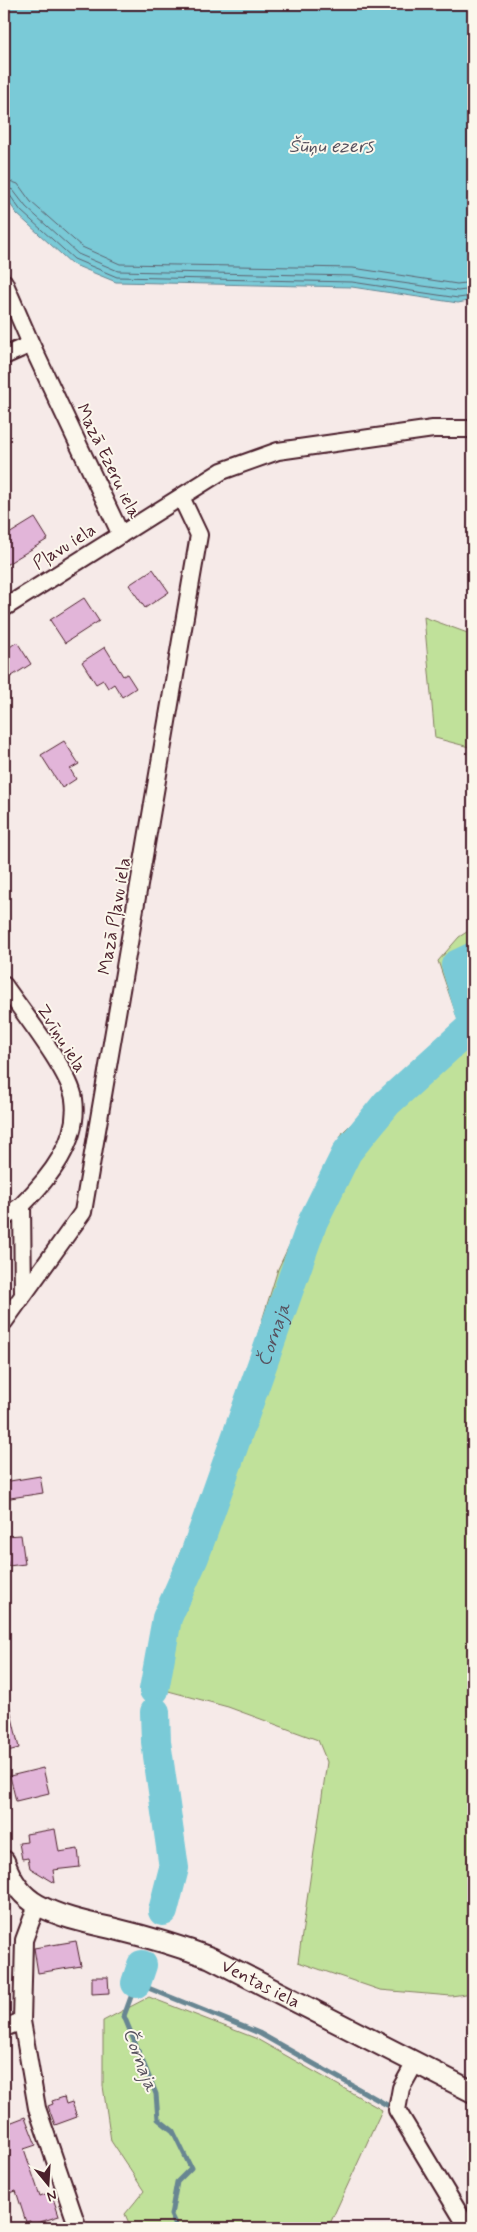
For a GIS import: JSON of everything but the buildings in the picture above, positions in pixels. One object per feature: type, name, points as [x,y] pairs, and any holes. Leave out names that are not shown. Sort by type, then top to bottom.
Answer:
[{"type":"street","name":"Mazā Ezeru iela","points":[[4,282],[30,344],[121,534],[222,471],[278,451],[433,430],[473,429]]},
{"type":"street","points":[[4,356],[30,344]]},
{"type":"street","name":"Mazā Pļavu iela","points":[[4,1322],[83,1212],[199,534],[181,496]]},
{"type":"street","name":"Pļavu iela","points":[[4,608],[121,534]]},
{"type":"street","name":"Zvīņu iela","points":[[4,985],[63,1072],[74,1097],[74,1116],[64,1151],[44,1183],[22,1205]]},
{"type":"street","points":[[22,1205],[23,1294]]},
{"type":"street","points":[[4,1218],[22,1205]]},
{"type":"street","points":[[4,1861],[9,1875],[22,1892],[36,1905],[24,1940],[22,2021],[37,2108],[78,2228]]},
{"type":"street","name":"Ventas iela","points":[[36,1905],[61,1916],[169,1942],[211,1958],[473,2092]]},
{"type":"street","points":[[4,2028],[22,2021]]},
{"type":"street","points":[[415,2063],[401,2088],[397,2110],[468,2228]]},
{"type":"green space","points":[[424,617],[473,635],[473,748],[435,738]]},
{"type":"green space","points":[[473,928],[473,1993],[451,1996],[380,1990],[298,1962],[327,1762],[318,1740],[228,1707],[146,1685],[153,1620],[224,1444],[278,1269],[343,1132],[458,1020],[438,961],[459,937]]},
{"type":"green space","points":[[149,1997],[255,2038],[382,2110],[328,2228],[131,2228],[125,2214],[144,2191],[111,2141],[103,2086],[103,2021]]},
{"type":"water","name":"Šūņu ezers","points":[[4,4],[473,4],[473,300],[458,303],[352,287],[116,282],[72,264],[17,214],[4,195]]},
{"type":"waterway","points":[[473,957],[456,965],[473,1021]]},
{"type":"waterway","name":"Čornaja","points":[[154,1690],[167,1618],[194,1557],[313,1221],[347,1152],[387,1103],[473,1025]]},
{"type":"waterway","name":"Čornaja","points":[[155,1712],[156,1742],[174,1868],[163,1911]]},
{"type":"waterway","name":"Čornaja","points":[[136,1983],[142,1965]]},
{"type":"waterway","name":"Čornaja","points":[[177,2228],[171,2215],[177,2182],[191,2168],[173,2131],[158,2119],[156,2094],[124,2016],[136,1983],[259,2033],[387,2105]]}]
